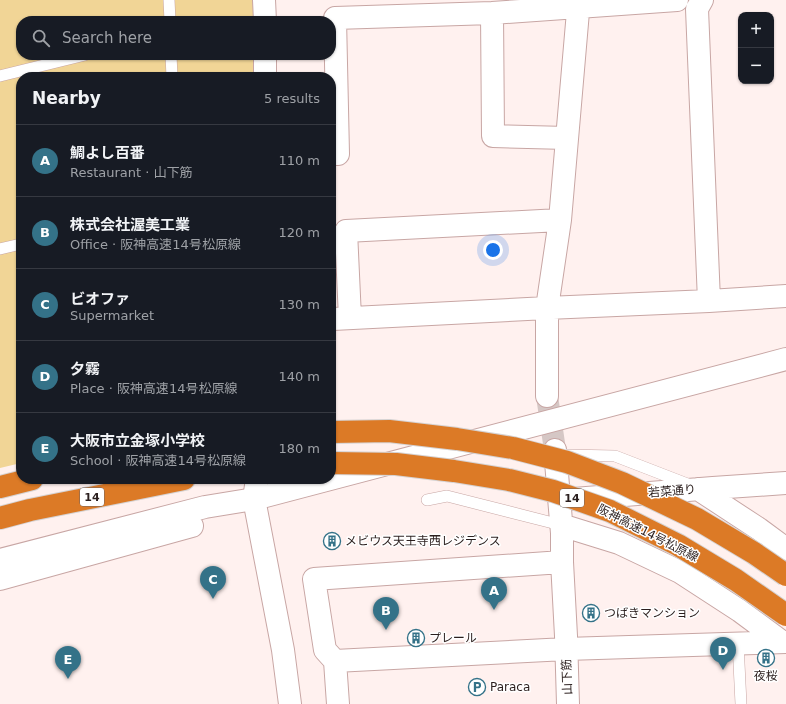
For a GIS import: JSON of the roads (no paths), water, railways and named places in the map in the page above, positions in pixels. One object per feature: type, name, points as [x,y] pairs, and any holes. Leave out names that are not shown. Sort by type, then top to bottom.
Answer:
[{"type":"highway","points":[[336,432],[389,431],[457,439],[513,448],[567,462],[622,483],[697,519],[754,553],[786,575]]},
{"type":"highway","name":"阪神高速14号松原線","points":[[336,463],[396,464],[454,470],[509,480],[553,491],[610,511],[678,545],[736,580],[786,615]]},
{"type":"highway","points":[[0,487],[16,483]]},
{"type":"highway","name":"14","points":[[0,518],[30,510],[159,484]]},
{"type":"street","points":[[264,0],[271,16]]},
{"type":"street","points":[[336,18],[362,9],[461,7],[492,13],[579,4],[677,0]]},
{"type":"street","points":[[702,0],[696,9],[709,301]]},
{"type":"street","points":[[547,396],[547,308],[560,220],[579,4]]},
{"type":"street","points":[[492,13],[492,136],[567,138]]},
{"type":"street","points":[[265,60],[265,72]]},
{"type":"street","points":[[336,60],[338,154],[336,154]]},
{"type":"street","points":[[560,220],[346,231],[342,318],[786,296]]},
{"type":"street","points":[[336,469],[786,359]]},
{"type":"street","name":"山下筋","points":[[555,452],[561,525],[568,704]]},
{"type":"street","name":"若菜通り","points":[[559,500],[786,483]]},
{"type":"street","points":[[0,560],[205,507],[256,489],[276,484]]},
{"type":"street","points":[[0,579],[209,521],[256,489]]},
{"type":"street","points":[[256,489],[282,642],[290,704]]},
{"type":"street","points":[[698,489],[759,529],[786,549]]},
{"type":"street","points":[[561,525],[619,543],[680,572],[784,642]]},
{"type":"street","points":[[338,704],[335,661],[325,650],[314,579],[562,562]]},
{"type":"street","points":[[335,661],[566,649],[784,642]]},
{"type":"lane","points":[[169,0],[170,16]]},
{"type":"lane","points":[[16,72],[65,60]]},
{"type":"lane","points":[[171,60],[172,72]]},
{"type":"lane","points":[[0,76],[16,72]]},
{"type":"lane","points":[[0,249],[16,245]]},
{"type":"lane","points":[[555,452],[615,456],[698,489]]},
{"type":"lane","points":[[427,500],[447,496],[561,525]]},
{"type":"lane","points":[[738,643],[741,704]]},
{"type":"tunnel","points":[[547,396],[555,450]]},
{"type":"place","name":"メビウス天王寺西レジデンス","points":[[332,541]]},
{"type":"place","name":"ビオファ","points":[[213,599]]},
{"type":"place","name":"鯛よし百番","points":[[494,610]]},
{"type":"place","name":"つばきマンション","points":[[591,613]]},
{"type":"place","name":"株式会社渥美工業","points":[[386,630]]},
{"type":"place","name":"プレール","points":[[416,638]]},
{"type":"place","name":"夜桜","points":[[766,658]]},
{"type":"place","name":"夕霧","points":[[723,670]]},
{"type":"place","name":"大阪市立金塚小学校","points":[[68,679]]},
{"type":"place","name":"Paraca","points":[[477,687]]}]
